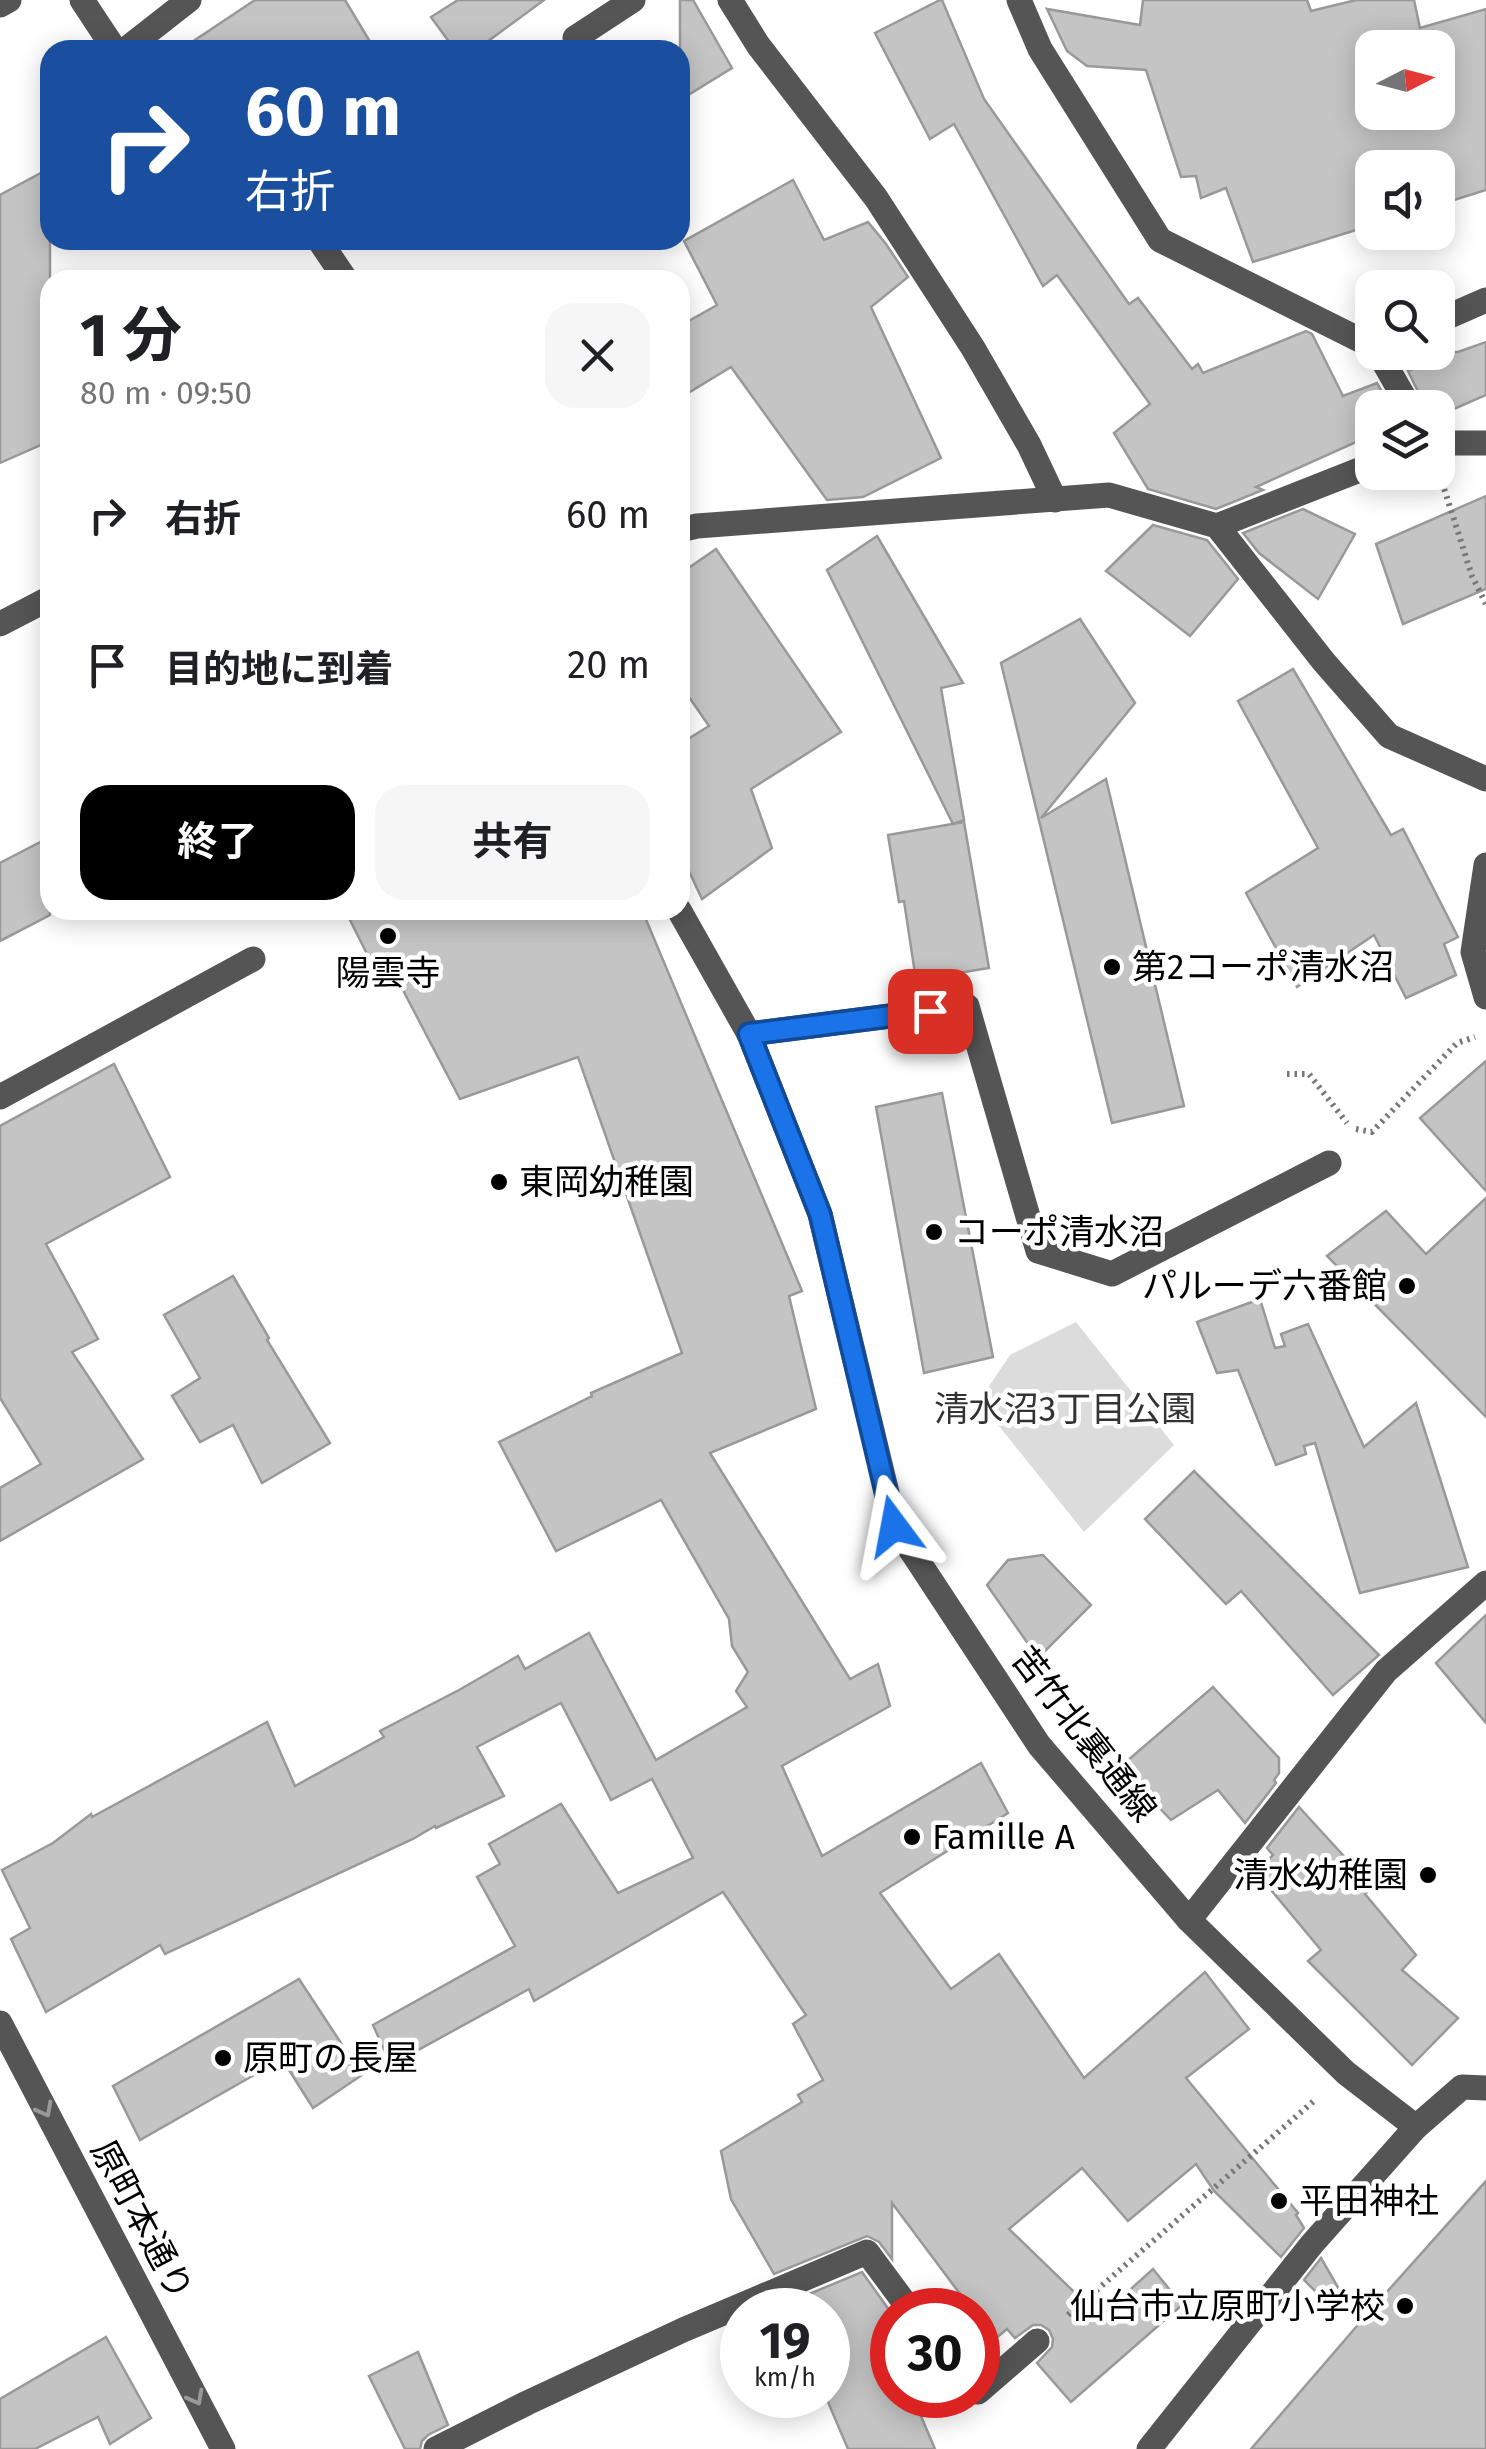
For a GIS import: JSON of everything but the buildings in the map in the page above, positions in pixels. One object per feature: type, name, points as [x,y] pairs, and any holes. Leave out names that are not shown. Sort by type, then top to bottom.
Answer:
[{"type":"street","points":[[0,5],[9,0]]},
{"type":"street","points":[[82,0],[108,40]]},
{"type":"street","points":[[138,40],[189,0]]},
{"type":"street","points":[[575,38],[633,0]]},
{"type":"street","points":[[730,0],[758,45],[876,198],[973,348],[1055,500]]},
{"type":"street","points":[[1019,0],[1040,49],[1160,240],[1355,338]]},
{"type":"street","points":[[1455,314],[1486,300]]},
{"type":"street","points":[[1455,443],[1486,443]]},
{"type":"street","points":[[1217,526],[1355,472]]},
{"type":"street","points":[[690,528],[1109,495],[1217,526],[1388,736],[1486,780]]},
{"type":"street","points":[[0,624],[40,603]]},
{"type":"street","points":[[1486,865],[1473,952],[1486,997]]},
{"type":"street","name":"苦竹北裏通線","points":[[685,920],[749,1034],[820,1214],[894,1526],[1038,1745],[1189,1920],[1346,2073],[1416,2127]]},
{"type":"street","points":[[0,1098],[253,959]]},
{"type":"street","points":[[749,1034],[966,1006],[1038,1251],[1112,1274],[1329,1163]]},
{"type":"street","points":[[1189,1920],[1386,1672],[1486,1582]]},
{"type":"street","name":"原町本通り","points":[[0,2023],[222,2449]]},
{"type":"street","points":[[1149,2449],[1312,2244],[1416,2127],[1462,2087],[1486,2088]]},
{"type":"street","points":[[436,2449],[684,2330],[867,2252],[894,2288]]},
{"type":"street","points":[[1000,2374],[1038,2342]]},
{"type":"path","points":[[1445,490],[1472,576],[1486,604]]},
{"type":"path","points":[[1287,1074],[1309,1074],[1351,1128],[1372,1132],[1458,1043],[1486,1033]]},
{"type":"path","points":[[1038,2342],[1346,2073]]},
{"type":"green space","name":"清水沼3丁目公園","points":[[1076,1322],[1174,1445],[1084,1532],[979,1401],[1010,1355]]},
{"type":"place","name":"陽雲寺","points":[[388,936]]},
{"type":"place","name":"第2コーポ清水沼","points":[[1112,967]]},
{"type":"place","name":"東岡幼稚園","points":[[499,1182]]},
{"type":"place","name":"コーポ清水沼","points":[[934,1232]]},
{"type":"place","name":"パルーデ六番館","points":[[1407,1286]]},
{"type":"place","name":"Famille A","points":[[912,1837]]},
{"type":"place","name":"清水幼稚園","points":[[1428,1875]]},
{"type":"place","name":"原町の長屋","points":[[223,2058]]},
{"type":"place","name":"平田神社","points":[[1279,2201]]},
{"type":"place","name":"仙台市立原町小学校","points":[[1405,2306]]},
{"type":"route","points":[[894,1526],[820,1214],[749,1034],[930,1011]]}]
